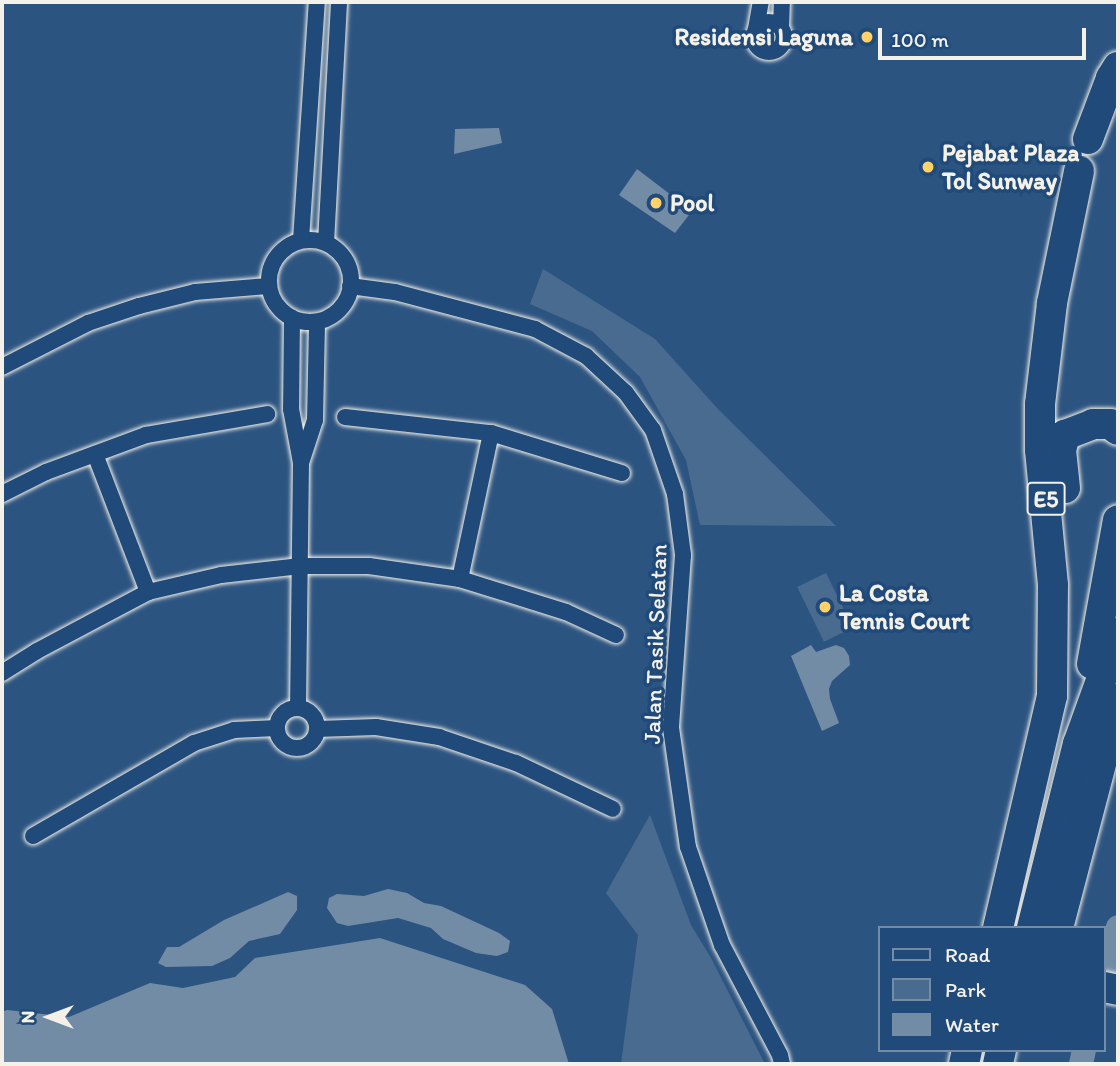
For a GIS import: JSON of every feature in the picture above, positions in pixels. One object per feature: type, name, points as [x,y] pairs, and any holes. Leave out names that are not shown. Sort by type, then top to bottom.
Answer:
[{"type":"highway","points":[[1088,139],[1111,78],[1118,67]]},
{"type":"highway","name":"E5","points":[[998,926],[1052,696],[1053,585],[1040,450],[1040,404],[1052,303],[1079,171]]},
{"type":"highway","points":[[1052,696],[1070,582],[1069,532],[1060,450],[1065,435],[1077,428],[1110,424],[1118,429]]},
{"type":"highway","points":[[1032,926],[1078,744],[1118,520]]},
{"type":"highway","points":[[1078,744],[1118,633]]},
{"type":"highway","points":[[1058,926],[1118,699]]},
{"type":"street","points":[[301,240],[317,2]]},
{"type":"street","points":[[326,243],[339,2]]},
{"type":"street","points":[[761,2],[756,45],[768,52],[781,46],[784,37],[781,28],[782,2]]},
{"type":"street","points":[[756,29],[768,21],[781,28]]},
{"type":"street","points":[[301,240],[326,243],[343,256],[351,276],[350,286],[340,309],[317,322],[292,318],[276,305],[268,286],[269,274],[280,252],[301,240]]},
{"type":"street","points":[[2,367],[88,323],[139,306],[195,292],[268,286]]},
{"type":"street","name":"Jalan Tasik Selatan","points":[[350,286],[395,292],[535,329],[586,356],[626,393],[653,430],[676,494],[683,555],[671,728],[688,846],[722,946],[780,1055],[782,1064]]},
{"type":"street","points":[[292,318],[291,409],[301,463],[298,708]]},
{"type":"street","points":[[301,463],[315,420],[317,322]]},
{"type":"street","points":[[2,495],[46,472],[146,435],[267,414]]},
{"type":"street","points":[[345,417],[491,433],[622,473]]},
{"type":"street","points":[[460,579],[491,433]]},
{"type":"street","points":[[95,454],[148,592]]},
{"type":"street","points":[[2,673],[37,651],[148,592],[222,575],[300,566],[369,566],[460,579],[566,612],[617,635]]},
{"type":"street","points":[[298,708],[312,714],[317,729],[311,742],[298,748],[285,743],[277,728],[285,712],[298,708]]},
{"type":"street","points":[[317,729],[376,727],[439,737],[516,763],[613,809]]},
{"type":"street","points":[[33,836],[194,743],[234,730],[277,728]]},
{"type":"green space","points":[[543,269],[655,339],[717,408],[836,526],[700,525],[686,460],[640,377],[592,331],[530,304]]},
{"type":"green space","name":"La Costa Tennis Court","points":[[826,573],[853,628],[824,642],[797,587]]},
{"type":"green space","points":[[650,815],[691,925],[711,958],[765,1064],[621,1064],[638,935],[606,893]]},
{"type":"water","points":[[499,128],[502,143],[454,154],[455,129]]},
{"type":"water","name":"Pool","points":[[637,169],[692,211],[675,233],[619,195]]},
{"type":"water","points":[[811,645],[816,652],[836,645],[844,648],[849,656],[850,665],[832,681],[829,689],[839,723],[822,731],[791,656]]},
{"type":"water","points":[[388,889],[407,893],[424,903],[441,906],[499,933],[510,941],[508,952],[497,956],[476,953],[443,939],[431,928],[398,918],[348,926],[337,923],[327,908],[329,898],[337,894],[364,896]]},
{"type":"water","points":[[288,892],[297,896],[297,910],[280,934],[249,941],[230,958],[212,966],[166,967],[158,963],[167,947],[179,947],[224,920]]},
{"type":"water","points":[[380,938],[525,985],[552,1009],[569,1064],[2,1064],[2,1012],[7,1010],[69,1017],[150,983],[183,988],[235,977],[255,958]]},
{"type":"waterway","points":[[1106,965],[1118,927]]},
{"type":"waterway","points":[[1081,1064],[1084,1052]]},
{"type":"place","name":"Residensi Laguna","points":[[867,37]]},
{"type":"place","name":"Pejabat Plaza Tol Sunway","points":[[928,167]]},
{"type":"place","name":"Pool","points":[[656,203]]},
{"type":"place","name":"La Costa Tennis Court","points":[[825,607]]}]
